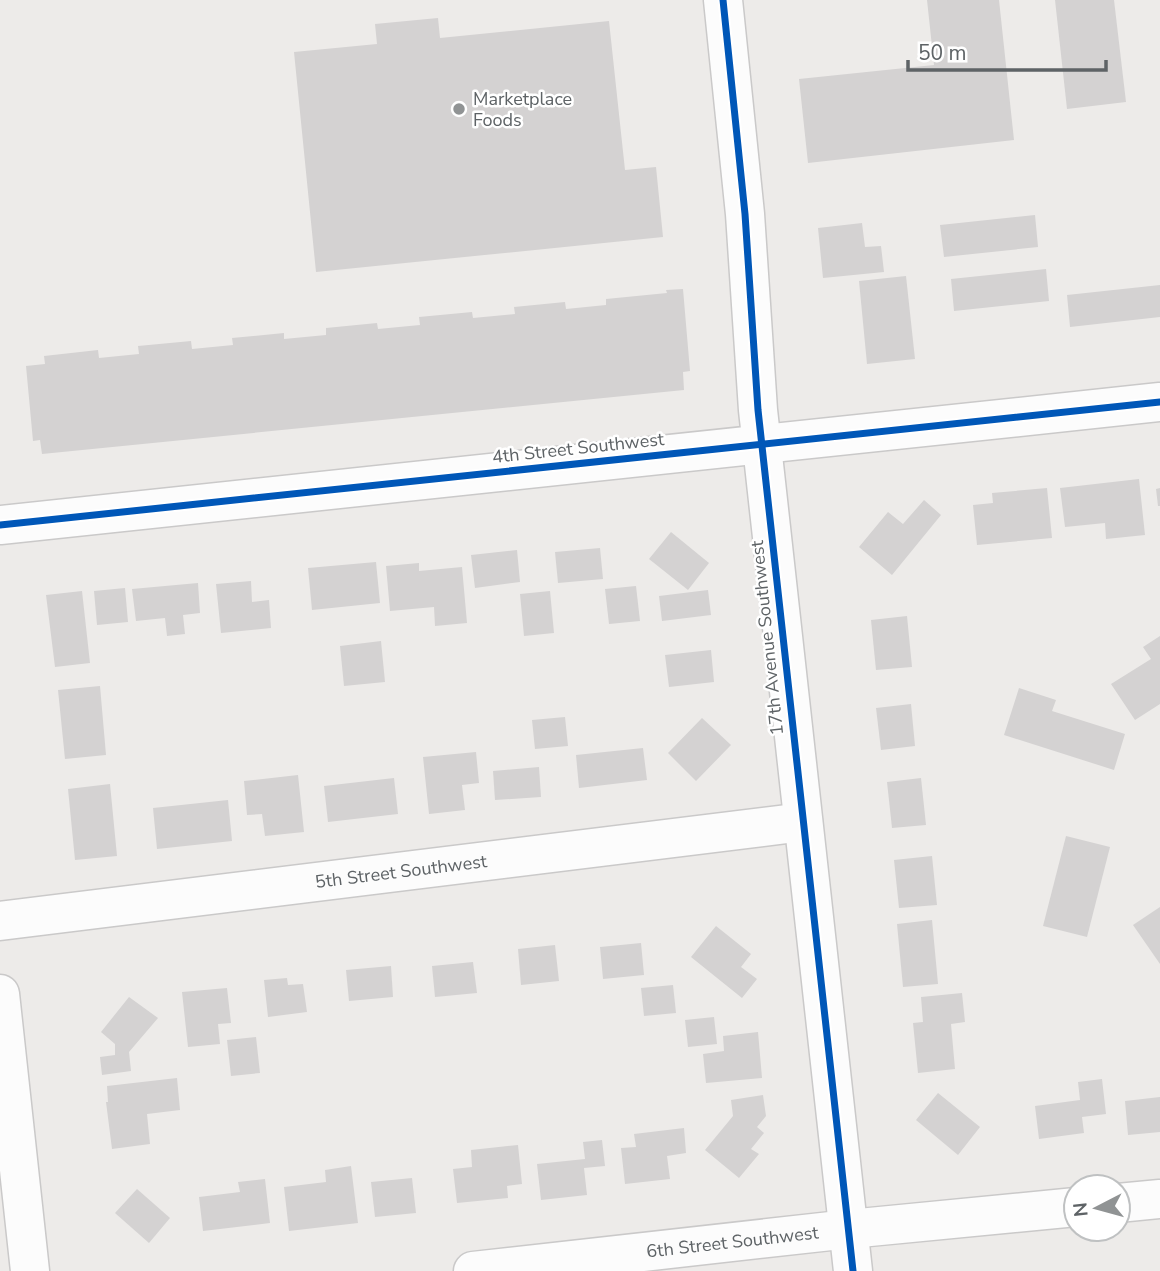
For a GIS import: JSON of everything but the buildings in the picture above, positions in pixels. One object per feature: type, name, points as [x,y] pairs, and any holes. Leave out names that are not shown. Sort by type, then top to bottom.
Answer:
[{"type":"street","name":"17th Avenue Southwest","points":[[723,0],[745,214],[761,445],[853,1271]]},
{"type":"street","name":"4th Street Southwest","points":[[0,525],[1160,402]]},
{"type":"street","name":"5th Street Southwest","points":[[0,921],[803,822]]},
{"type":"street","points":[[0,994],[30,1271]]},
{"type":"street","points":[[1132,1202],[1160,1199]]},
{"type":"street","name":"6th Street Southwest","points":[[473,1271],[1062,1208]]},
{"type":"cycle path","points":[[723,0],[745,214],[758,410],[853,1271]]},
{"type":"cycle path","points":[[0,525],[1160,402]]},
{"type":"place","name":"Marketplace Foods","points":[[459,109]]}]
